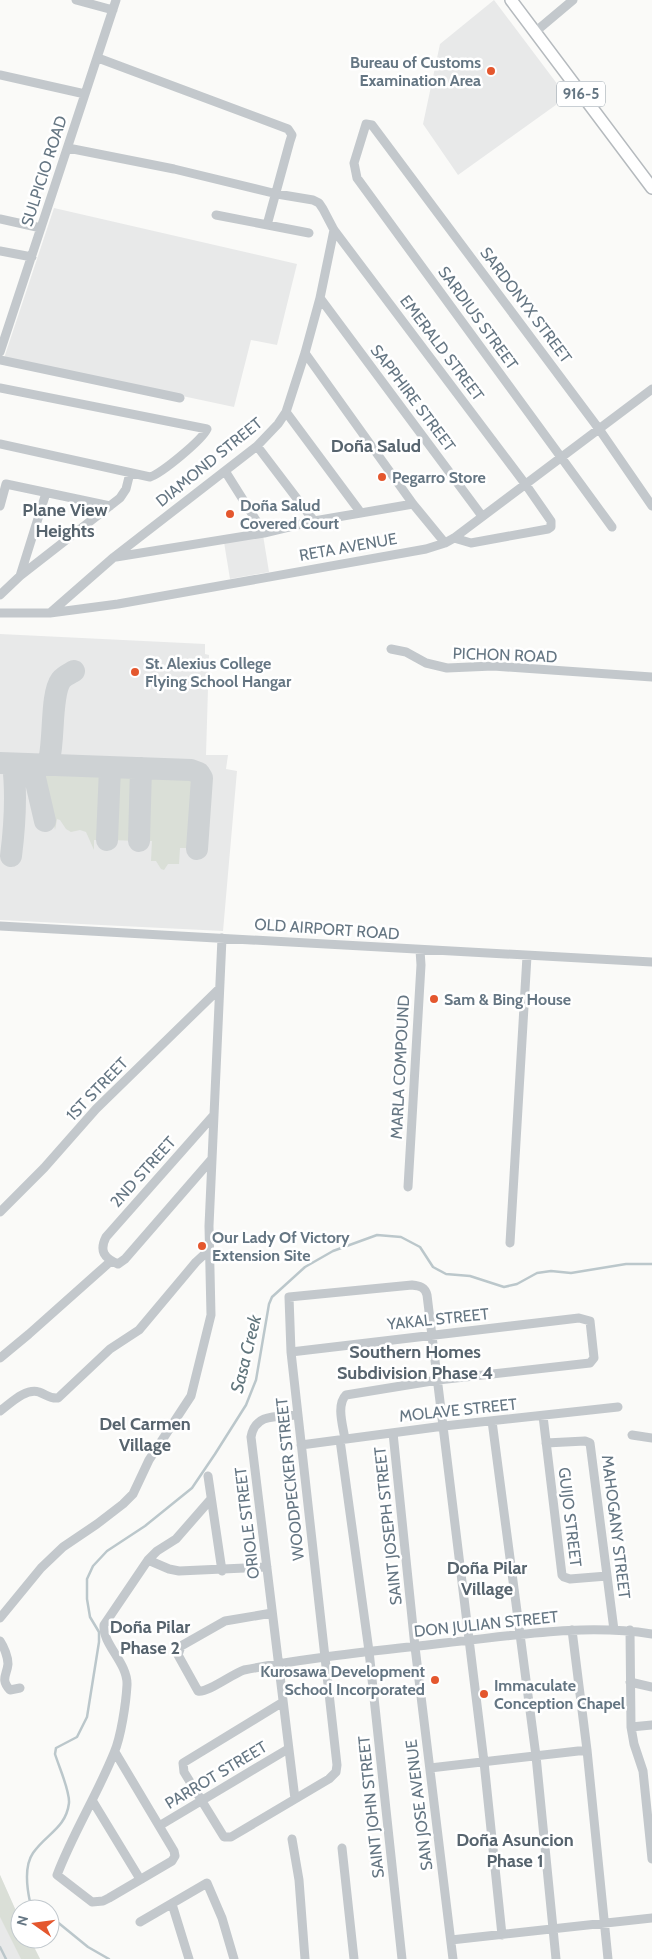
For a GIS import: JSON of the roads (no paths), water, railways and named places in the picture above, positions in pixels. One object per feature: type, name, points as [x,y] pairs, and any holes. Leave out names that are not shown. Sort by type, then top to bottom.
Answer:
[{"type":"main road","name":"916-5","points":[[511,0],[652,188]]},
{"type":"street","points":[[76,0],[113,10]]},
{"type":"street","name":"SULPICIO ROAD","points":[[0,352],[116,0]]},
{"type":"street","points":[[534,32],[573,0]]},
{"type":"street","points":[[98,58],[288,129],[292,135],[267,225]]},
{"type":"street","points":[[0,75],[86,94]]},
{"type":"street","name":"SARDIUS STREET","points":[[372,125],[368,123],[365,126],[354,163],[356,178],[612,527]]},
{"type":"street","name":"SARDONYX STREET","points":[[372,125],[599,429],[652,506]]},
{"type":"street","name":"EMERALD STREET","points":[[68,148],[174,169],[277,194],[308,198],[319,203],[334,230],[551,520],[551,527],[471,543],[454,538]]},
{"type":"street","points":[[216,215],[310,233]]},
{"type":"street","points":[[0,218],[41,228]]},
{"type":"street","name":"DIAMOND STREET","points":[[50,613],[114,557],[257,446],[278,424],[286,412],[305,353],[320,298],[334,230]]},
{"type":"street","points":[[0,251],[32,257]]},
{"type":"street","name":"SAPPHIRE STREET","points":[[320,298],[482,516]]},
{"type":"street","points":[[305,353],[414,504],[445,543]]},
{"type":"street","points":[[0,360],[180,398]]},
{"type":"street","points":[[0,388],[206,429],[199,440],[154,476],[150,477],[0,444]]},
{"type":"street","name":"RETA AVENUE","points":[[0,613],[50,613],[118,604],[426,549],[445,543],[526,485],[652,389]]},
{"type":"street","points":[[286,412],[361,513]]},
{"type":"street","points":[[257,446],[314,520]]},
{"type":"street","points":[[224,471],[264,533]]},
{"type":"street","points":[[0,594],[123,494],[130,473]]},
{"type":"street","points":[[0,506],[6,484],[110,506]]},
{"type":"street","points":[[20,576],[46,493]]},
{"type":"street","points":[[114,557],[264,533],[314,520],[414,504]]},
{"type":"street","name":"PICHON ROAD","points":[[391,649],[406,652],[426,663],[447,668],[493,666],[652,677]]},
{"type":"street","name":"OLD AIRPORT ROAD","points":[[0,926],[652,962]]},
{"type":"street","points":[[0,1618],[41,1568],[63,1547],[97,1524],[123,1504],[132,1494],[143,1470],[191,1396],[211,1315],[212,1301],[208,1251],[222,938]]},
{"type":"street","name":"MARLA COMPOUND","points":[[408,1186],[421,965],[420,950]]},
{"type":"street","points":[[510,1243],[527,956]]},
{"type":"street","name":"1ST STREET","points":[[0,1212],[44,1168],[96,1109],[219,989]]},
{"type":"street","name":"2ND STREET","points":[[111,1261],[102,1252],[104,1242],[115,1225],[213,1116]]},
{"type":"street","points":[[0,1358],[111,1261],[118,1264],[125,1259],[211,1160]]},
{"type":"street","points":[[0,1411],[30,1391],[37,1391],[50,1398],[58,1398],[110,1349],[139,1330],[196,1262],[208,1251]]},
{"type":"street","name":"WOODPECKER STREET","points":[[295,1799],[329,1779],[336,1772],[337,1759],[291,1352],[289,1297],[417,1286],[426,1290],[433,1336]]},
{"type":"street","name":"YAKAL STREET","points":[[291,1352],[579,1318],[588,1319],[591,1325],[593,1362],[438,1380]]},
{"type":"street","points":[[433,1336],[484,1762],[502,1934]]},
{"type":"street","name":"SAINT JOHN STREET","points":[[402,1959],[370,1651],[340,1406],[341,1400],[346,1395],[438,1380]]},
{"type":"street","name":"MOLAVE STREET","points":[[301,1445],[444,1426],[618,1407]]},
{"type":"street","name":"ORIOLE STREET","points":[[295,1799],[252,1437],[253,1428],[257,1422],[265,1418],[298,1415]]},
{"type":"street","name":"GUIJO STREET","points":[[543,1416],[562,1575],[570,1579],[607,1576]]},
{"type":"street","points":[[492,1422],[536,1756],[556,1959]]},
{"type":"street","name":"SAINT JOSEPH STREET","points":[[393,1433],[416,1647]]},
{"type":"street","points":[[632,1434],[652,1438]]},
{"type":"street","name":"MAHOGANY STREET","points":[[546,1443],[585,1441],[590,1443],[614,1630]]},
{"type":"street","points":[[208,1476],[222,1571]]},
{"type":"street","points":[[114,1752],[174,1851],[175,1856],[172,1861],[103,1901],[92,1902],[57,1875],[65,1853],[114,1752],[127,1680],[124,1670],[105,1633],[104,1625],[148,1560],[157,1551],[176,1539],[211,1499]]},
{"type":"street","points":[[148,1560],[179,1571],[222,1571],[267,1567]]},
{"type":"street","name":"DON JULIAN STREET","points":[[272,1613],[225,1621],[181,1646],[178,1652],[179,1658],[199,1692],[239,1671],[324,1656],[572,1630],[630,1630],[652,1634]]},
{"type":"street","points":[[572,1630],[587,1750],[608,1959]]},
{"type":"street","points":[[630,1630],[631,1727],[643,1772],[652,1859]]},
{"type":"street","points":[[0,1641],[8,1662],[4,1675],[7,1687],[10,1690],[20,1688]]},
{"type":"street","name":"SAN JOSE AVENUE","points":[[416,1647],[453,1959]]},
{"type":"street","points":[[630,1682],[652,1686]]},
{"type":"street","points":[[282,1702],[183,1763],[184,1772],[221,1834],[226,1838],[231,1837],[295,1799]]},
{"type":"street","points":[[631,1727],[652,1726]]},
{"type":"street","name":"PARROT STREET","points":[[159,1826],[288,1749]]},
{"type":"street","points":[[430,1768],[587,1750]]},
{"type":"street","points":[[92,1800],[140,1879]]},
{"type":"street","points":[[292,1839],[299,1880],[305,1959]]},
{"type":"street","points":[[342,1848],[354,1959]]},
{"type":"street","points":[[140,1922],[207,1883],[222,1918],[234,1959]]},
{"type":"street","points":[[172,1904],[189,1959]]},
{"type":"street","points":[[451,1940],[652,1918]]},
{"type":"waterway","name":"Sasa Creek","points":[[30,1899],[27,1871],[30,1858],[38,1846],[60,1825],[67,1812],[69,1803],[66,1786],[55,1754],[56,1748],[77,1737],[87,1717],[99,1642],[99,1632],[90,1617],[87,1599],[87,1579],[93,1566],[107,1551],[145,1526],[192,1488],[215,1454],[246,1405],[256,1380],[269,1304],[272,1297],[305,1267],[333,1251],[377,1235],[401,1237],[420,1247],[433,1267],[446,1274],[470,1276],[504,1287],[517,1284],[537,1273],[551,1271],[571,1273],[626,1264],[652,1264]]},
{"type":"waterway","name":"Sasa Creek","points":[[60,1924],[88,1947],[109,1959]]},
{"type":"waterway","points":[[0,1947],[6,1959]]},
{"type":"place","name":"Bureau of Customs Examination Area","points":[[491,71]]},
{"type":"place","name":"Pegarro Store","points":[[382,477]]},
{"type":"place","name":"Doña Salud Covered Court","points":[[230,514]]},
{"type":"place","name":"St. Alexius College Flying School Hangar","points":[[135,672]]},
{"type":"place","name":"Sam & Bing House","points":[[434,999]]},
{"type":"place","name":"Our Lady Of Victory Extension Site","points":[[202,1246]]},
{"type":"place","name":"Kurosawa Development School Incorporated","points":[[435,1680]]},
{"type":"place","name":"Immaculate Conception Chapel","points":[[484,1694]]},
{"type":"district","name":"Doña Salud","points":[[376,446]]},
{"type":"district","name":"Plane View Heights","points":[[65,520]]},
{"type":"district","name":"Southern Homes Subdivision Phase 4","points":[[415,1362]]},
{"type":"district","name":"Del Carmen Village","points":[[145,1434]]},
{"type":"district","name":"Doña Pilar Village","points":[[487,1578]]},
{"type":"district","name":"Doña Pilar Phase 2","points":[[150,1637]]},
{"type":"district","name":"Doña Asuncion Phase 1","points":[[515,1850]]}]
